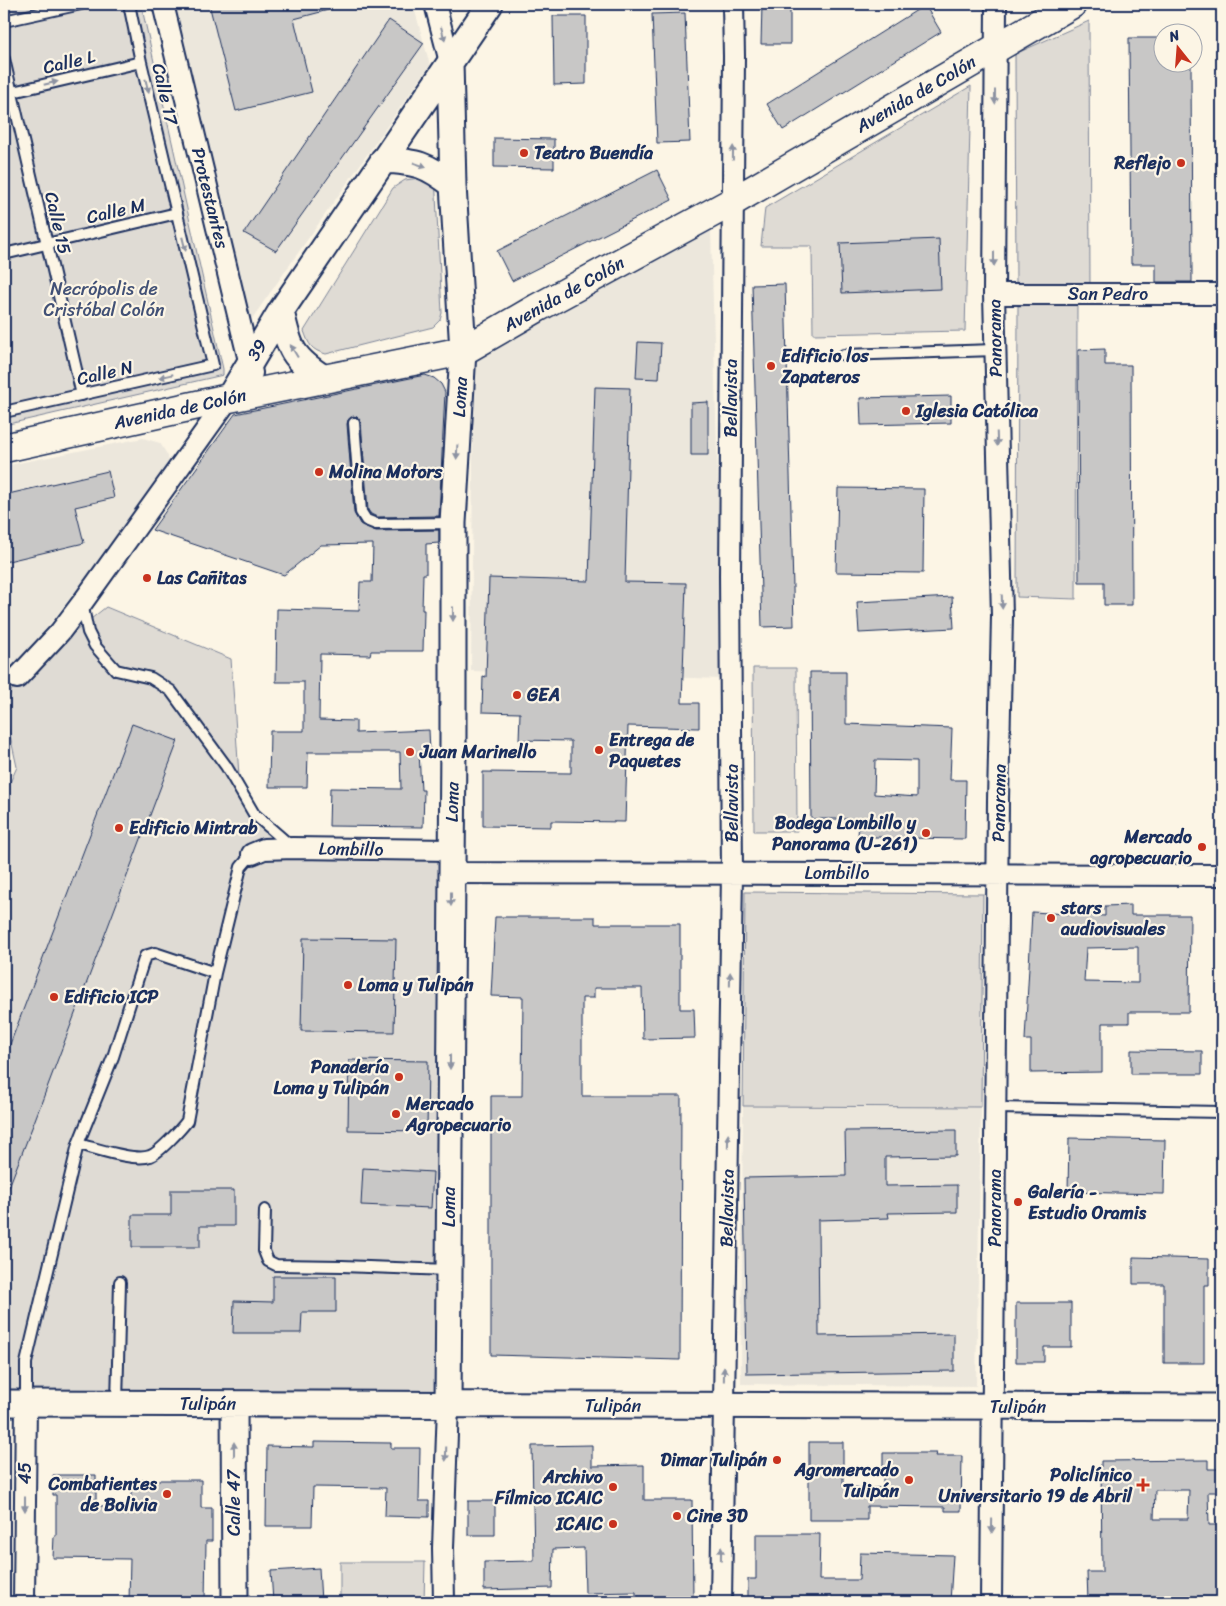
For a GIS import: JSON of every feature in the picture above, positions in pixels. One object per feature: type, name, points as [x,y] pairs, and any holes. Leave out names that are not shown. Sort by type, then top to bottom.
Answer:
[{"type":"main road","name":"Avenida de Colón","points":[[4,448],[257,392],[463,351],[537,308],[732,202],[1072,4]]},
{"type":"street","name":"Protestantes","points":[[163,4],[257,392]]},
{"type":"street","name":"Loma","points":[[434,4],[450,62],[453,185],[463,351],[453,523],[448,1405],[443,1548],[444,1602]]},
{"type":"street","name":"39","points":[[17,678],[60,632],[82,603],[229,398],[281,311],[490,4]]},
{"type":"street","name":"Bellavista","points":[[721,1602],[732,872],[730,575],[733,4]]},
{"type":"street","name":"Panorama","points":[[991,1602],[1002,616],[994,294],[996,4]]},
{"type":"street","points":[[383,160],[415,163],[434,170],[453,185]]},
{"type":"street","name":"San Pedro","points":[[994,294],[1222,294]]},
{"type":"street","points":[[281,311],[287,339],[296,356],[307,368],[325,379]]},
{"type":"street","name":"Lombillo","points":[[252,854],[264,849],[293,848],[451,862],[732,872],[1222,875]]},
{"type":"street","name":"Tulipán","points":[[15,1403],[993,1408],[1222,1407]]},
{"type":"street","name":"45","points":[[15,1403],[24,1602]]},
{"type":"street","name":"Calle 47","points":[[234,1404],[235,1602]]},
{"type":"lane","points":[[4,21],[81,4]]},
{"type":"lane","name":"Calle 17","points":[[129,4],[141,62],[214,365]]},
{"type":"lane","name":"Calle 15","points":[[4,59],[7,93],[47,245],[82,395]]},
{"type":"lane","name":"Calle L","points":[[7,93],[141,62]]},
{"type":"lane","name":"Calle M","points":[[4,254],[177,213]]},
{"type":"lane","points":[[844,355],[995,350]]},
{"type":"lane","name":"Calle N","points":[[4,412],[214,365]]},
{"type":"lane","points":[[354,423],[361,512],[366,520],[376,524],[453,523]]},
{"type":"lane","points":[[82,603],[88,632],[95,646],[116,670],[151,678],[171,691],[226,766],[254,814],[293,848]]},
{"type":"lane","points":[[78,1144],[138,1158],[152,1156],[187,1121],[215,973],[241,867],[252,854]]},
{"type":"lane","points":[[15,1403],[78,1144],[113,1057],[145,956],[155,953],[215,973]]},
{"type":"lane","points":[[996,1108],[1222,1112]]},
{"type":"lane","points":[[265,1210],[264,1251],[268,1261],[276,1265],[448,1270]]},
{"type":"lane","points":[[117,1404],[120,1282]]},
{"type":"shaded area","points":[[175,4],[413,4],[430,65],[251,320]]},
{"type":"shaded area","points":[[711,229],[723,679],[471,671],[474,355]]},
{"type":"shaded area","points":[[143,438],[160,443],[168,456],[170,471],[7,678],[4,678],[4,466]]},
{"type":"shaded area","points":[[743,1106],[981,1107],[976,1386],[741,1384]]},
{"type":"green space","name":"Necrópolis de Cristóbal Colón","points":[[4,4],[141,4],[223,375],[4,425]]},
{"type":"green space","points":[[1089,21],[1090,289],[1016,288],[1015,54]]},
{"type":"green space","points":[[971,86],[965,331],[813,334],[812,246],[761,246],[765,208]]},
{"type":"green space","points":[[435,176],[442,313],[440,320],[433,327],[326,354],[314,349],[304,331],[393,188],[405,180]]},
{"type":"green space","points":[[1077,302],[1076,599],[1017,597],[1018,306]]},
{"type":"green space","points":[[106,607],[231,659],[240,790],[254,814],[293,848],[451,850],[448,1405],[4,1403],[4,796],[17,767],[4,708],[17,678]]},
{"type":"green space","points":[[753,668],[796,668],[797,831],[754,831]]},
{"type":"green space","points":[[745,892],[983,894],[981,1107],[743,1106]]},
{"type":"green space","points":[[340,1562],[425,1562],[424,1602],[340,1602]]},
{"type":"building","points":[[209,4],[331,4],[332,9],[294,19],[312,92],[236,111]]},
{"type":"building","points":[[762,4],[790,4],[790,44],[761,44]]},
{"type":"building","points":[[925,5],[941,32],[783,130],[767,104]]},
{"type":"building","points":[[685,13],[690,142],[657,143],[652,14]]},
{"type":"building","points":[[553,16],[586,16],[586,84],[554,85]]},
{"type":"building","points":[[389,20],[424,43],[276,251],[244,233]]},
{"type":"building","points":[[1129,38],[1154,38],[1154,72],[1191,72],[1192,282],[1156,282],[1156,264],[1131,264]]},
{"type":"building","name":"Teatro Buendía","points":[[494,138],[554,139],[554,168],[494,167]]},
{"type":"building","points":[[657,170],[672,200],[512,281],[497,251]]},
{"type":"building","points":[[939,239],[941,289],[842,293],[840,243]]},
{"type":"building","points":[[785,284],[794,626],[762,627],[752,285]]},
{"type":"building","points":[[638,342],[661,343],[659,379],[636,378]]},
{"type":"building","points":[[1105,349],[1105,365],[1131,365],[1132,605],[1104,605],[1104,582],[1079,582],[1078,350]]},
{"type":"building","name":"Molina Motors","points":[[425,375],[434,378],[441,384],[445,392],[439,516],[377,517],[371,514],[368,510],[361,422],[357,417],[353,416],[348,420],[347,424],[354,513],[360,524],[376,531],[439,530],[439,543],[426,544],[426,574],[423,574],[423,651],[371,651],[370,655],[320,654],[319,720],[356,721],[356,733],[429,730],[430,752],[419,752],[421,790],[424,790],[423,827],[329,826],[330,788],[401,789],[400,752],[308,752],[307,787],[269,787],[270,731],[304,731],[304,682],[276,682],[277,609],[359,611],[360,582],[372,582],[373,544],[321,545],[284,575],[152,530],[235,414]]},
{"type":"building","points":[[595,387],[630,388],[625,582],[686,583],[682,703],[699,703],[699,728],[628,726],[625,822],[551,821],[551,827],[483,826],[483,772],[571,773],[571,741],[519,740],[520,713],[482,712],[483,676],[486,677],[489,578],[589,581]]},
{"type":"building","name":"Iglesia Católica","points":[[951,396],[951,423],[861,425],[860,398]]},
{"type":"building","points":[[708,402],[708,455],[691,455],[691,403]]},
{"type":"building","points":[[108,471],[114,498],[75,507],[84,543],[4,562],[4,495]]},
{"type":"building","points":[[838,488],[924,489],[923,573],[836,572]]},
{"type":"building","points":[[952,597],[954,628],[859,633],[857,602]]},
{"type":"building","points":[[810,672],[846,672],[846,724],[952,728],[950,780],[966,780],[965,839],[908,838],[907,850],[884,849],[885,837],[858,837],[859,819],[811,819]],"holes":[[[875,760],[917,761],[917,797],[874,794]]]},
{"type":"building","points":[[132,724],[178,741],[4,1197],[4,1060]]},
{"type":"building","points":[[1131,905],[1131,915],[1190,915],[1189,1012],[1129,1012],[1129,1023],[1102,1023],[1102,1072],[1031,1073],[1031,1040],[1025,1040],[1032,912],[1105,916],[1105,906]],"holes":[[[1138,947],[1138,983],[1084,982],[1086,948]]]},
{"type":"building","points":[[495,917],[595,917],[595,924],[680,924],[680,1009],[694,1009],[695,1038],[643,1039],[642,988],[594,988],[594,998],[582,998],[582,1096],[681,1096],[680,1360],[491,1355],[491,1096],[522,1096],[523,997],[491,996]]},
{"type":"building","name":"Loma y Tulipán","points":[[303,938],[396,939],[394,1032],[301,1031]]},
{"type":"building","points":[[1131,1050],[1202,1051],[1202,1074],[1131,1074]]},
{"type":"building","points":[[349,1060],[428,1061],[427,1131],[348,1130]]},
{"type":"building","points":[[956,1130],[956,1156],[885,1157],[885,1186],[957,1185],[957,1212],[888,1213],[889,1218],[818,1220],[819,1336],[954,1334],[954,1371],[747,1374],[744,1178],[846,1176],[845,1131]]},
{"type":"building","points":[[1069,1138],[1165,1140],[1164,1194],[1068,1192]]},
{"type":"building","points":[[363,1168],[433,1172],[431,1208],[361,1205]]},
{"type":"building","points":[[171,1190],[234,1190],[234,1226],[200,1226],[200,1247],[132,1247],[132,1215],[171,1215]]},
{"type":"building","points":[[1133,1257],[1209,1259],[1209,1285],[1204,1285],[1204,1363],[1164,1363],[1164,1284],[1133,1284]]},
{"type":"building","points":[[273,1276],[336,1276],[336,1312],[302,1312],[301,1333],[233,1333],[234,1301],[273,1302]]},
{"type":"building","points":[[1016,1303],[1071,1303],[1071,1347],[1044,1347],[1044,1362],[1016,1362]]},
{"type":"building","points":[[314,1442],[391,1443],[391,1448],[420,1448],[419,1501],[429,1501],[429,1517],[385,1516],[386,1488],[313,1487],[312,1526],[266,1526],[267,1446],[314,1447]]},
{"type":"building","points":[[809,1442],[843,1442],[843,1487],[883,1488],[883,1453],[936,1453],[935,1456],[962,1456],[961,1511],[945,1511],[945,1507],[867,1506],[867,1520],[809,1520]]},
{"type":"building","name":"ICAIC","points":[[592,1445],[592,1466],[644,1465],[644,1500],[692,1500],[693,1602],[636,1602],[636,1592],[585,1593],[584,1548],[553,1549],[552,1588],[484,1590],[484,1562],[534,1561],[532,1446]]},
{"type":"building","points":[[1208,1460],[1208,1469],[1222,1469],[1222,1492],[1208,1492],[1209,1525],[1222,1525],[1222,1602],[1088,1602],[1087,1572],[1102,1572],[1101,1461]],"holes":[[[1155,1490],[1189,1490],[1188,1519],[1154,1519]]]},
{"type":"building","points":[[53,1475],[96,1475],[96,1506],[131,1506],[131,1480],[201,1480],[201,1508],[212,1508],[212,1541],[206,1541],[205,1602],[129,1602],[130,1559],[53,1558],[54,1536],[56,1536],[56,1495],[53,1495]]},
{"type":"building","points":[[468,1501],[495,1501],[495,1535],[468,1535]]},
{"type":"building","points":[[756,1534],[820,1534],[819,1580],[859,1580],[860,1553],[953,1555],[950,1602],[856,1602],[857,1598],[748,1597],[748,1579],[756,1579]]},
{"type":"building","points":[[319,1568],[321,1602],[273,1602],[271,1571]]},
{"type":"place","name":"Teatro Buendía","points":[[524,153]]},
{"type":"place","name":"Reflejo","points":[[1181,163]]},
{"type":"place","name":"Edificio los Zapateros","points":[[771,366]]},
{"type":"place","name":"Iglesia Católica","points":[[906,411]]},
{"type":"place","name":"Molina Motors","points":[[319,472]]},
{"type":"place","name":"Las Cañitas","points":[[147,578]]},
{"type":"place","name":"GEA","points":[[517,695]]},
{"type":"place","name":"Entrega de Paquetes","points":[[599,750]]},
{"type":"place","name":"Juan Marinello","points":[[410,752]]},
{"type":"place","name":"Edificio Mintrab","points":[[119,828]]},
{"type":"place","name":"Bodega Lombillo y Panorama (U-261)","points":[[926,833]]},
{"type":"place","name":"Mercado agropecuario","points":[[1202,847]]},
{"type":"place","name":"stars audiovisuales","points":[[1051,918]]},
{"type":"place","name":"Loma y Tulipán","points":[[348,985]]},
{"type":"place","name":"Edificio ICP","points":[[54,997]]},
{"type":"place","name":"Panadería Loma y Tulipán","points":[[399,1077]]},
{"type":"place","name":"Mercado Agropecuario","points":[[396,1114]]},
{"type":"place","name":"Galería - Estudio Oramis","points":[[1018,1202]]},
{"type":"place","name":"Dimar Tulipán","points":[[777,1460]]},
{"type":"place","name":"Agromercado Tulipán","points":[[909,1480]]},
{"type":"place","name":"Policlínico Universitario 19 de Abril","points":[[1143,1485]]},
{"type":"place","name":"Archivo Fílmico ICAIC","points":[[613,1487]]},
{"type":"place","name":"Combatientes de Bolivia","points":[[167,1494]]},
{"type":"place","name":"Cine 3D","points":[[677,1516]]},
{"type":"place","name":"ICAIC","points":[[613,1524]]}]
